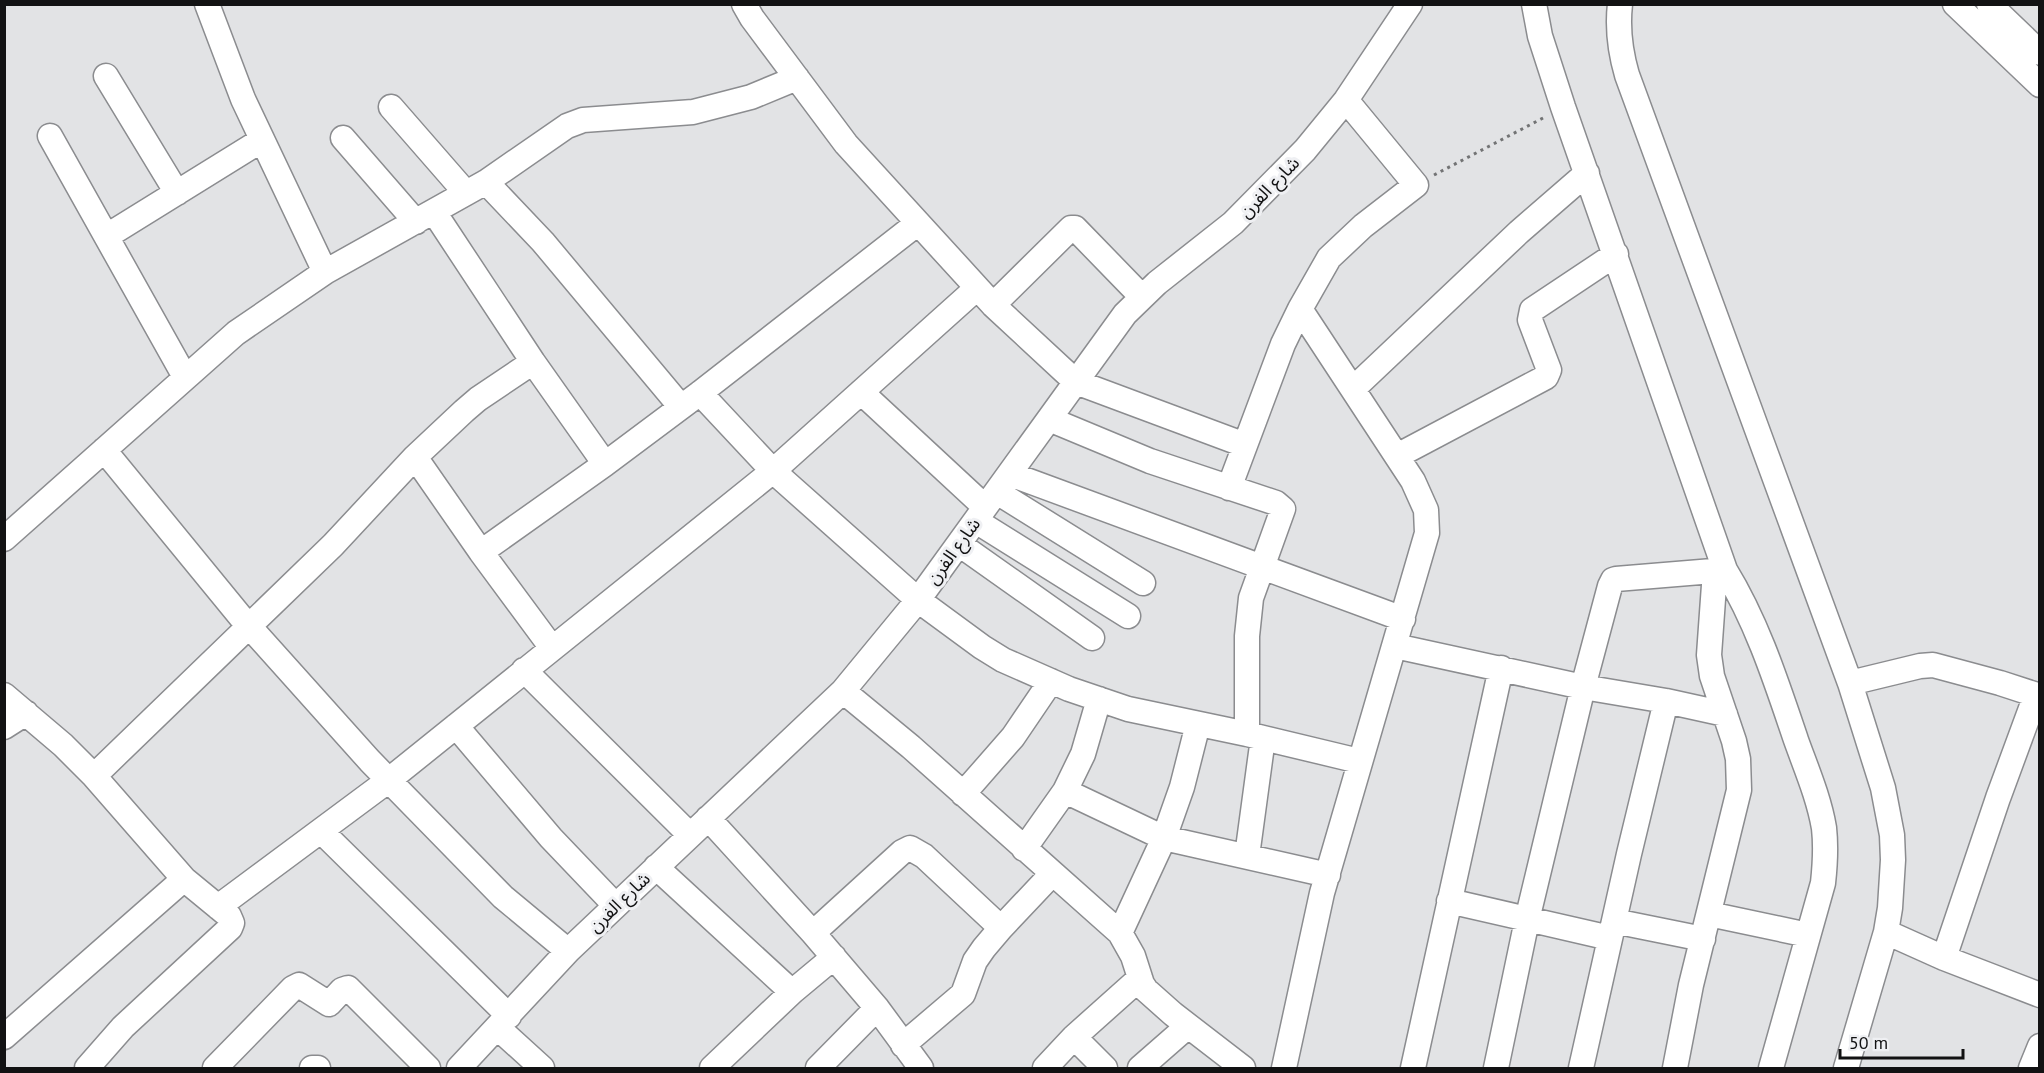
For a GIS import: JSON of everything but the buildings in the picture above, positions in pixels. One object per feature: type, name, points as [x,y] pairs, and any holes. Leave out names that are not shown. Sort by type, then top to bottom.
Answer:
[{"type":"street","points":[[207,4],[243,99],[325,272]]},
{"type":"street","points":[[744,4],[846,144],[985,296],[1076,382],[1245,446]]},
{"type":"street","name":"شارع الفرن","points":[[459,1068],[568,951],[843,691],[918,600],[1109,334],[1142,297],[1233,224],[1305,150],[1346,100],[1410,4]]},
{"type":"street","points":[[1534,4],[1540,36],[1563,107],[1616,254],[1720,570],[1744,603],[1772,669],[1820,810],[1826,856],[1823,883],[1771,1068]]},
{"type":"street","points":[[1620,4],[1618,25],[1620,50],[1627,75],[1850,683],[1883,788],[1891,827],[1893,884],[1886,932],[1846,1068]]},
{"type":"street","points":[[1955,4],[2040,85]]},
{"type":"street","points":[[1989,4],[2040,53]]},
{"type":"street","points":[[106,76],[177,193]]},
{"type":"street","points":[[4,539],[236,333],[325,272],[476,187],[567,126],[583,120],[693,112],[751,97],[797,78]]},
{"type":"street","points":[[1229,488],[1283,344],[1329,258],[1363,226],[1416,184],[1346,100]]},
{"type":"street","points":[[391,107],[476,187],[543,242],[691,400],[918,600],[993,654],[1051,681],[1128,709],[1359,761]]},
{"type":"street","points":[[50,136],[185,378]]},
{"type":"street","points":[[343,138],[425,217],[606,464]]},
{"type":"street","points":[[106,236],[262,140]]},
{"type":"street","points":[[1353,389],[1519,232],[1587,173]]},
{"type":"street","points":[[481,552],[606,464],[918,223]]},
{"type":"street","points":[[218,907],[389,780],[773,471],[861,392],[1071,228],[1075,228],[1142,297]]},
{"type":"street","points":[[1396,456],[1546,377],[1549,370],[1530,320],[1532,310],[1616,254]]},
{"type":"street","points":[[1284,1068],[1328,875],[1359,761],[1427,533],[1426,510],[1413,481],[1300,309]]},
{"type":"street","points":[[94,776],[333,545],[415,457],[478,399],[533,362]]},
{"type":"street","points":[[861,392],[992,498],[1128,616]]},
{"type":"street","points":[[1049,419],[1150,461],[1276,503],[1283,509],[1251,598],[1249,612],[1255,736],[1247,856]]},
{"type":"street","points":[[104,450],[249,626],[389,780],[503,897],[568,951]]},
{"type":"street","points":[[415,457],[552,648]]},
{"type":"street","points":[[992,498],[1262,568],[1403,619]]},
{"type":"street","points":[[992,498],[1143,583]]},
{"type":"street","points":[[958,544],[1092,638]]},
{"type":"street","points":[[1496,1068],[1527,920],[1583,687],[1613,580],[1720,570]]},
{"type":"street","points":[[1675,1068],[1702,939],[1739,790],[1737,759],[1709,655],[1720,570]]},
{"type":"street","points":[[1395,646],[1583,687],[1725,714]]},
{"type":"street","points":[[1850,683],[1933,665],[2038,696],[1998,798],[1944,958]]},
{"type":"street","points":[[1413,1068],[1501,668]]},
{"type":"street","points":[[524,670],[690,836]]},
{"type":"street","points":[[963,794],[1013,737],[1051,681]]},
{"type":"street","points":[[843,691],[910,747],[1120,933],[1133,956],[1146,990],[1243,1068]]},
{"type":"street","points":[[4,695],[94,776],[184,879],[231,919],[230,928],[123,1027],[87,1068]]},
{"type":"street","points":[[1024,849],[1065,791],[1083,754],[1099,699]]},
{"type":"street","points":[[1581,1068],[1666,701]]},
{"type":"street","points":[[4,727],[26,713]]},
{"type":"street","points":[[1120,933],[1164,838],[1182,787],[1198,724]]},
{"type":"street","points":[[456,726],[551,838],[615,905]]},
{"type":"street","points":[[1065,791],[1164,838],[1328,875]]},
{"type":"street","points":[[708,818],[834,957],[877,1008],[921,1068]]},
{"type":"street","points":[[321,831],[503,1022],[542,1068]]},
{"type":"street","points":[[813,933],[902,852],[910,848],[924,856],[1001,928]]},
{"type":"street","points":[[656,867],[792,992]]},
{"type":"street","points":[[903,1045],[963,994],[975,961],[1001,928],[1052,874]]},
{"type":"street","points":[[4,1037],[184,879]]},
{"type":"street","points":[[1449,901],[1527,920],[1702,939]]},
{"type":"street","points":[[1709,914],[1808,935]]},
{"type":"street","points":[[1886,932],[1944,958],[2040,995]]},
{"type":"street","points":[[712,1068],[792,992],[834,957]]},
{"type":"street","points":[[1045,1068],[1074,1037],[1140,978]]},
{"type":"street","points":[[215,1068],[293,988],[299,985],[329,1004],[344,988],[351,990],[428,1068]]},
{"type":"street","points":[[818,1068],[877,1008]]},
{"type":"street","points":[[1140,1068],[1188,1026]]},
{"type":"street","points":[[1074,1037],[1105,1068]]},
{"type":"street","points":[[2031,1068],[2040,1046]]},
{"type":"street","points":[[312,1068],[318,1068]]},
{"type":"path","points":[[1416,184],[1563,107]]}]
